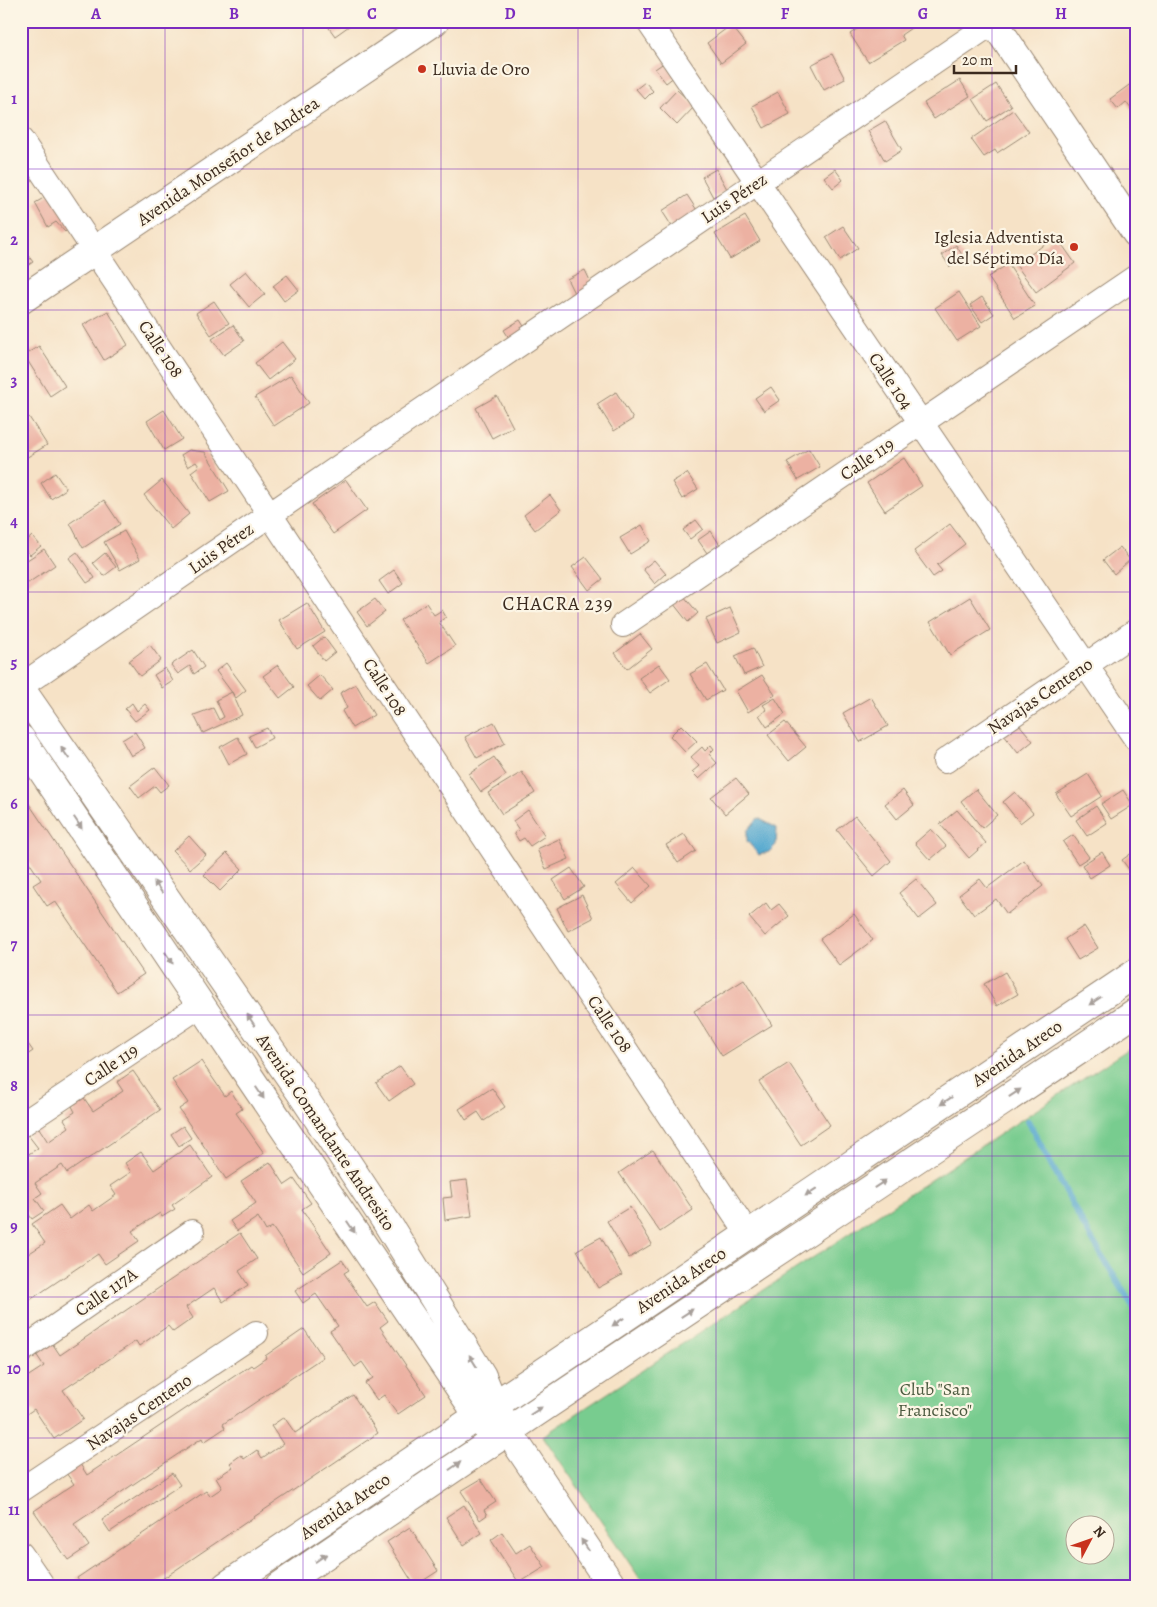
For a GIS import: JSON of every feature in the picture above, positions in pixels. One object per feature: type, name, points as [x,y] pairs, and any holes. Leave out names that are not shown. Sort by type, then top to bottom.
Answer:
[{"type":"main road","name":"Avenida Monseñor de Andrea","points":[[21,300],[431,22]]},
{"type":"main road","points":[[994,22],[1136,233]]},
{"type":"main road","name":"Avenida Comandante Andresito","points":[[21,687],[301,1093],[389,1226],[482,1376],[486,1411]]},
{"type":"main road","name":"Avenida Comandante Andresito","points":[[21,739],[201,1005],[502,1434],[612,1586]]},
{"type":"main road","name":"Avenida Areco","points":[[226,1586],[1136,973]]},
{"type":"main road","name":"Avenida Areco","points":[[280,1586],[502,1434],[1136,1012]]},
{"type":"main road","name":"Avenida Comandante Andresito","points":[[502,1434],[503,1457],[591,1586]]},
{"type":"street","name":"Calle 104","points":[[648,21],[1136,739]]},
{"type":"street","name":"Luis Pérez","points":[[21,687],[270,514],[994,22]]},
{"type":"street","name":"Calle 108","points":[[21,140],[748,1234]]},
{"type":"street","name":"Calle 119","points":[[623,625],[1136,277]]},
{"type":"street","name":"Navajas Centeno","points":[[945,761],[1136,631]]},
{"type":"street","name":"Calle 119","points":[[21,1125],[201,1005]]},
{"type":"street","name":"Calle 117A","points":[[21,1351],[192,1232]]},
{"type":"street","name":"Navajas Centeno","points":[[21,1490],[256,1333]]},
{"type":"street","points":[[21,1554],[42,1586]]},
{"type":"green space","name":"Club \"San Francisco\"","points":[[1136,1044],[1136,1586],[645,1586],[543,1436]]},
{"type":"water","points":[[758,818],[777,828],[776,845],[769,852],[759,855],[747,841],[747,831]]},
{"type":"building","points":[[324,21],[356,21],[335,36]]},
{"type":"building","points":[[771,21],[788,21],[776,29]]},
{"type":"building","points":[[869,21],[911,21],[914,26],[901,35],[904,40],[868,62],[850,34]]},
{"type":"building","points":[[731,25],[746,44],[721,63],[707,43]]},
{"type":"building","points":[[832,54],[845,79],[824,90],[811,65]]},
{"type":"building","points":[[665,62],[675,76],[666,83],[655,69]]},
{"type":"building","points":[[960,80],[970,96],[934,119],[924,103]]},
{"type":"building","points":[[1136,80],[1136,112],[1134,113],[1126,102],[1118,109],[1110,99]]},
{"type":"building","points":[[645,82],[653,91],[645,99],[636,89]]},
{"type":"building","points":[[996,84],[1011,106],[987,121],[973,99]]},
{"type":"building","points":[[677,90],[695,106],[677,125],[660,108]]},
{"type":"building","points":[[778,92],[790,114],[764,128],[752,106]]},
{"type":"building","points":[[1013,110],[1029,132],[997,153],[995,150],[984,157],[971,139]]},
{"type":"building","points":[[885,121],[902,150],[885,161],[868,131]]},
{"type":"building","points":[[716,169],[727,189],[713,197],[702,177]]},
{"type":"building","points":[[835,169],[843,180],[833,188],[824,177]]},
{"type":"building","points":[[54,192],[73,225],[65,232],[56,222],[48,227],[35,203]]},
{"type":"building","points":[[687,195],[700,215],[675,231],[662,211]]},
{"type":"building","points":[[745,216],[760,241],[730,259],[715,234]]},
{"type":"building","points":[[843,226],[858,248],[840,260],[826,237]]},
{"type":"building","points":[[1056,236],[1075,263],[1036,292],[1016,265]]},
{"type":"building","points":[[956,245],[964,258],[950,267],[942,255]]},
{"type":"building","points":[[21,246],[33,262],[21,270]]},
{"type":"building","points":[[1008,264],[1035,306],[1015,318],[988,277]]},
{"type":"building","points":[[585,270],[594,289],[576,297],[567,279]]},
{"type":"building","points":[[246,271],[265,294],[249,307],[230,284]]},
{"type":"building","points":[[287,275],[299,290],[284,301],[273,286]]},
{"type":"building","points":[[959,292],[981,326],[957,341],[935,308]]},
{"type":"building","points":[[982,297],[994,314],[982,322],[970,305]]},
{"type":"building","points":[[214,301],[229,323],[211,335],[196,313]]},
{"type":"building","points":[[108,311],[128,345],[104,360],[83,325]]},
{"type":"building","points":[[520,320],[527,331],[511,341],[504,330]]},
{"type":"building","points":[[233,325],[244,341],[224,355],[212,339]]},
{"type":"building","points":[[282,342],[295,359],[268,380],[255,363]]},
{"type":"building","points":[[39,346],[65,386],[50,396],[24,355]]},
{"type":"building","points":[[291,375],[309,403],[274,426],[255,397]]},
{"type":"building","points":[[771,387],[780,400],[764,411],[755,398]]},
{"type":"building","points":[[616,392],[633,419],[614,431],[597,404]]},
{"type":"building","points":[[497,396],[513,427],[492,438],[476,408]]},
{"type":"building","points":[[164,410],[182,439],[164,450],[147,421]]},
{"type":"building","points":[[29,417],[47,445],[21,461],[21,422]]},
{"type":"building","points":[[809,449],[820,467],[798,480],[787,462]]},
{"type":"building","points":[[189,450],[205,452],[229,491],[210,502],[191,472],[199,466],[196,462],[188,467],[181,455]]},
{"type":"building","points":[[904,458],[922,486],[885,511],[867,483]]},
{"type":"building","points":[[55,473],[66,489],[51,499],[41,483]]},
{"type":"building","points":[[687,473],[698,489],[682,499],[672,482]]},
{"type":"building","points":[[162,480],[189,514],[171,529],[144,495]]},
{"type":"building","points":[[346,480],[367,510],[333,534],[312,504]]},
{"type":"building","points":[[550,495],[561,510],[535,530],[524,515]]},
{"type":"building","points":[[104,500],[120,524],[83,548],[70,523]]},
{"type":"building","points":[[696,520],[703,529],[690,539],[683,530]]},
{"type":"building","points":[[950,524],[965,544],[937,565],[942,571],[933,577],[914,551]]},
{"type":"building","points":[[642,525],[651,541],[630,554],[620,538]]},
{"type":"building","points":[[124,531],[140,559],[120,570],[104,542]]},
{"type":"building","points":[[711,531],[720,545],[707,553],[698,540]]},
{"type":"building","points":[[32,536],[41,546],[30,555],[22,545]]},
{"type":"building","points":[[1120,547],[1130,560],[1114,574],[1103,560]]},
{"type":"building","points":[[44,549],[55,565],[22,587],[21,564]]},
{"type":"building","points":[[77,552],[95,578],[87,583],[69,558]]},
{"type":"building","points":[[105,553],[116,567],[104,576],[93,563]]},
{"type":"building","points":[[586,557],[603,579],[589,590],[572,567]]},
{"type":"building","points":[[654,560],[666,574],[655,584],[643,569]]},
{"type":"building","points":[[394,570],[403,583],[388,594],[379,581]]},
{"type":"building","points":[[683,595],[698,613],[688,622],[673,603]]},
{"type":"building","points":[[970,597],[990,630],[950,655],[930,622]]},
{"type":"building","points":[[375,599],[385,612],[367,626],[357,612]]},
{"type":"building","points":[[307,603],[325,632],[297,649],[279,620]]},
{"type":"building","points":[[426,603],[434,615],[442,610],[446,617],[439,622],[455,646],[429,663],[400,620]]},
{"type":"building","points":[[730,608],[741,632],[717,643],[706,619]]},
{"type":"building","points":[[640,634],[652,649],[627,669],[615,653]]},
{"type":"building","points":[[324,637],[335,652],[324,661],[313,646]]},
{"type":"building","points":[[150,645],[161,660],[140,676],[129,661]]},
{"type":"building","points":[[753,648],[762,667],[744,675],[735,656]]},
{"type":"building","points":[[193,650],[204,667],[194,674],[190,666],[178,674],[171,665]]},
{"type":"building","points":[[226,663],[246,690],[236,698],[216,671]]},
{"type":"building","points":[[659,664],[670,679],[650,693],[639,678]]},
{"type":"building","points":[[707,664],[723,690],[706,700],[690,674]]},
{"type":"building","points":[[278,665],[294,687],[280,698],[263,676]]},
{"type":"building","points":[[165,668],[173,681],[162,688],[154,675]]},
{"type":"building","points":[[320,675],[333,690],[320,701],[307,686]]},
{"type":"building","points":[[762,675],[775,695],[748,712],[736,691]]},
{"type":"building","points":[[356,684],[374,715],[352,728],[342,711],[347,708],[340,693]]},
{"type":"building","points":[[232,692],[242,715],[203,733],[194,715],[213,708],[219,720],[224,717],[216,700]]},
{"type":"building","points":[[871,697],[888,726],[860,742],[843,713]]},
{"type":"building","points":[[775,698],[785,714],[767,727],[759,715],[767,710],[763,705]]},
{"type":"building","points":[[132,703],[137,711],[145,704],[150,710],[135,721],[125,709]]},
{"type":"building","points":[[494,722],[505,743],[477,758],[465,737]]},
{"type":"building","points":[[785,722],[806,747],[789,761],[768,735]]},
{"type":"building","points":[[1018,723],[1033,741],[1018,753],[1004,735]]},
{"type":"building","points":[[681,725],[697,741],[685,752],[670,736]]},
{"type":"building","points":[[267,728],[272,738],[255,747],[249,736]]},
{"type":"building","points":[[135,732],[145,748],[131,756],[122,740]]},
{"type":"building","points":[[238,737],[247,754],[229,764],[220,747]]},
{"type":"building","points":[[711,745],[714,749],[709,754],[717,763],[699,779],[692,772],[699,766],[691,757],[702,747],[705,751]]},
{"type":"building","points":[[494,757],[506,775],[481,792],[469,774]]},
{"type":"building","points":[[155,767],[169,785],[160,792],[155,786],[139,798],[130,786]]},
{"type":"building","points":[[522,772],[535,793],[502,814],[488,793]]},
{"type":"building","points":[[1088,774],[1102,796],[1071,816],[1056,794]]},
{"type":"building","points":[[736,778],[749,794],[725,814],[711,797]]},
{"type":"building","points":[[976,789],[997,815],[982,828],[961,801]]},
{"type":"building","points":[[903,790],[914,805],[897,819],[885,804]]},
{"type":"building","points":[[1123,790],[1133,805],[1111,819],[1101,804]]},
{"type":"building","points":[[21,792],[144,974],[117,992],[55,901],[47,906],[33,885],[41,880],[21,850]]},
{"type":"building","points":[[1015,792],[1033,813],[1020,823],[1003,802]]},
{"type":"building","points":[[1096,806],[1107,823],[1087,836],[1076,820]]},
{"type":"building","points":[[528,810],[545,836],[530,846],[524,838],[519,841],[514,833],[519,830],[513,821]]},
{"type":"building","points":[[957,810],[986,843],[969,858],[940,824]]},
{"type":"building","points":[[855,816],[891,861],[874,876],[837,830]]},
{"type":"building","points":[[931,829],[946,846],[930,860],[915,843]]},
{"type":"building","points":[[684,834],[696,851],[678,863],[666,845]]},
{"type":"building","points":[[1073,835],[1089,857],[1078,864],[1063,842]]},
{"type":"building","points":[[189,836],[206,855],[190,869],[173,851]]},
{"type":"building","points":[[559,839],[569,859],[546,869],[537,849]]},
{"type":"building","points":[[1136,850],[1136,879],[1122,860]]},
{"type":"building","points":[[1102,852],[1110,865],[1090,878],[1082,865]]},
{"type":"building","points":[[227,853],[242,869],[220,891],[204,875]]},
{"type":"building","points":[[1024,860],[1043,886],[1007,914],[996,899],[974,915],[959,895],[980,879],[987,888]]},
{"type":"building","points":[[571,868],[584,887],[565,899],[553,880]]},
{"type":"building","points":[[635,868],[651,886],[632,903],[616,884]]},
{"type":"building","points":[[916,879],[937,905],[919,919],[899,893]]},
{"type":"building","points":[[582,895],[593,918],[568,931],[557,908]]},
{"type":"building","points":[[766,903],[771,910],[779,904],[789,916],[765,936],[749,917]]},
{"type":"building","points":[[854,914],[873,940],[839,965],[820,939]]},
{"type":"building","points":[[1084,926],[1098,948],[1078,960],[1065,939]]},
{"type":"building","points":[[1005,972],[1018,994],[997,1006],[984,984]]},
{"type":"building","points":[[744,980],[772,1025],[722,1056],[694,1011]]},
{"type":"building","points":[[21,1034],[33,1051],[21,1059]]},
{"type":"building","points":[[201,1061],[225,1096],[231,1091],[242,1109],[236,1113],[264,1153],[226,1179],[179,1109],[188,1103],[172,1080]]},
{"type":"building","points":[[789,1063],[830,1125],[801,1145],[759,1082]]},
{"type":"building","points":[[400,1066],[413,1084],[389,1101],[376,1083]]},
{"type":"building","points":[[133,1071],[160,1110],[67,1173],[62,1165],[35,1183],[42,1193],[35,1198],[44,1211],[32,1219],[23,1206],[21,1207],[21,1153],[24,1157],[38,1148],[28,1135],[39,1128],[48,1142],[69,1127],[64,1119],[75,1112],[72,1106],[84,1098],[93,1111],[123,1091],[117,1082]]},
{"type":"building","points":[[492,1088],[505,1107],[484,1121],[478,1112],[466,1120],[459,1109]]},
{"type":"building","points":[[183,1126],[191,1138],[179,1146],[171,1134]]},
{"type":"building","points":[[190,1145],[212,1177],[172,1205],[175,1209],[162,1217],[160,1213],[132,1231],[139,1241],[105,1264],[98,1254],[21,1306],[21,1250],[24,1249],[28,1254],[45,1243],[32,1224],[60,1205],[70,1219],[89,1205],[93,1211],[116,1195],[110,1186],[131,1172],[125,1163],[141,1152],[154,1170]]},
{"type":"building","points":[[653,1150],[693,1210],[660,1232],[619,1173]]},
{"type":"building","points":[[270,1162],[285,1185],[294,1179],[311,1203],[302,1209],[331,1253],[303,1272],[272,1227],[266,1231],[258,1217],[237,1231],[230,1221],[256,1203],[241,1181]]},
{"type":"building","points":[[467,1180],[472,1216],[445,1220],[443,1198],[452,1197],[450,1182]]},
{"type":"building","points":[[630,1207],[652,1244],[629,1258],[607,1221]]},
{"type":"building","points":[[240,1233],[257,1259],[239,1271],[248,1285],[223,1302],[214,1288],[186,1307],[193,1318],[173,1332],[168,1326],[139,1346],[136,1341],[63,1390],[83,1419],[54,1439],[34,1409],[21,1418],[21,1381],[44,1366],[36,1354],[52,1343],[60,1355]]},
{"type":"building","points":[[601,1237],[622,1275],[598,1288],[577,1250]]},
{"type":"building","points":[[342,1260],[349,1270],[344,1273],[367,1307],[375,1302],[388,1321],[380,1327],[426,1395],[398,1414],[384,1395],[377,1400],[365,1383],[373,1378],[362,1362],[355,1367],[330,1331],[338,1326],[316,1294],[303,1303],[295,1291]]},
{"type":"building","points":[[304,1329],[323,1357],[223,1424],[225,1428],[204,1442],[202,1438],[74,1524],[89,1546],[68,1560],[34,1511],[74,1484],[66,1473],[80,1464],[87,1475],[251,1365],[253,1367],[266,1358],[265,1356]]},
{"type":"building","points":[[353,1395],[378,1433],[152,1586],[82,1586],[77,1578],[206,1491],[210,1496],[222,1488],[216,1478],[233,1467],[230,1463],[241,1455],[244,1459],[257,1450],[262,1458],[283,1444],[271,1426],[284,1417],[295,1433]]},
{"type":"building","points":[[172,1473],[180,1485],[110,1532],[102,1520]]},
{"type":"building","points":[[481,1479],[496,1502],[484,1510],[487,1515],[480,1520],[461,1491]]},
{"type":"building","points":[[464,1505],[482,1533],[464,1545],[446,1517]]},
{"type":"building","points":[[410,1527],[438,1571],[415,1586],[387,1542]]},
{"type":"building","points":[[502,1532],[516,1553],[530,1544],[545,1567],[519,1583],[491,1540]]},
{"type":"waterway","points":[[1028,1121],[1084,1226],[1136,1312]]},
{"type":"place","name":"Lluvia de Oro","points":[[422,69]]},
{"type":"place","name":"Iglesia Adventista del Séptimo Día","points":[[1074,247]]},
{"type":"district","name":"CHACRA 239","points":[[558,603]]}]
